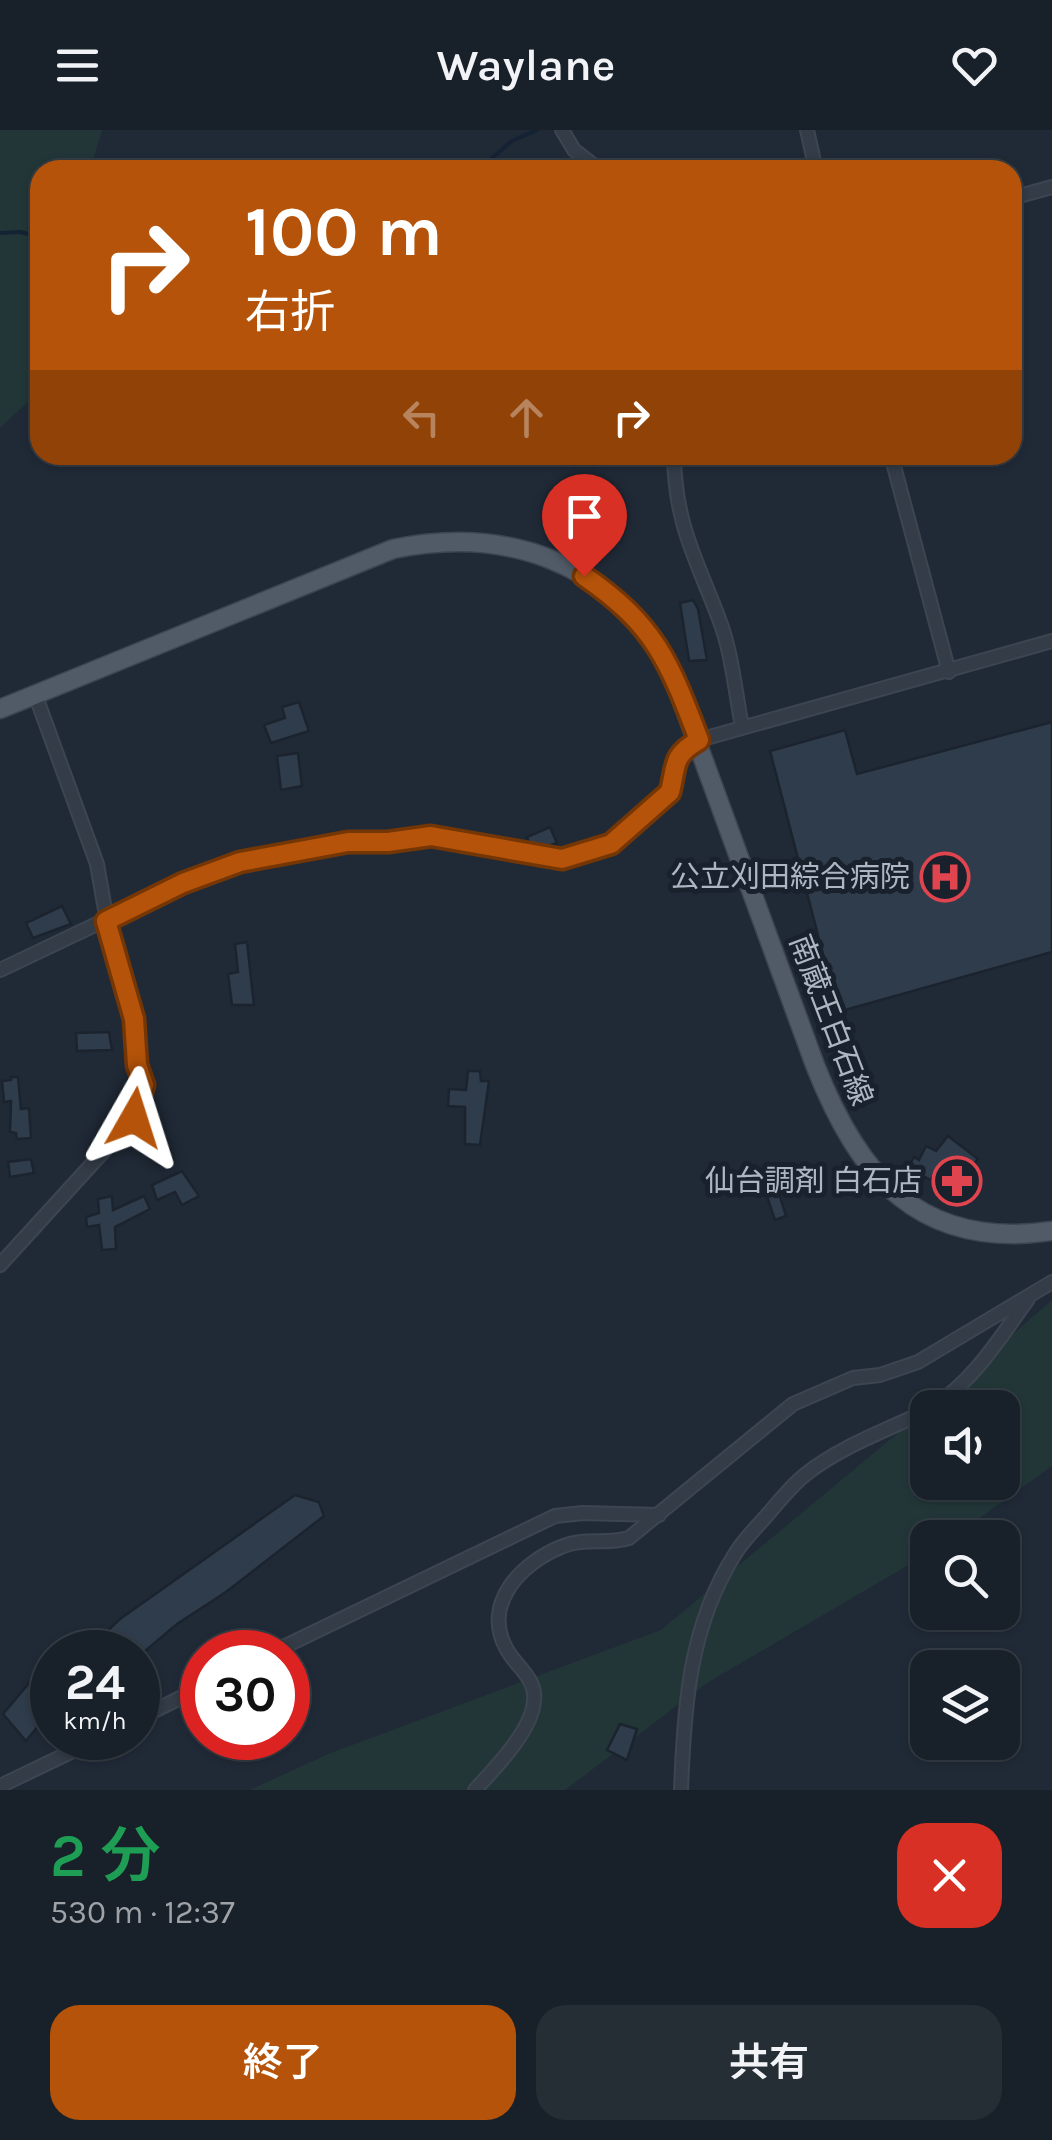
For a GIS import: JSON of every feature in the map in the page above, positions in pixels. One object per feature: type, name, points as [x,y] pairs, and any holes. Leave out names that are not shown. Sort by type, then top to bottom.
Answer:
[{"type":"main road","name":"南蔵王白石線","points":[[0,709],[392,549],[440,541],[488,542],[563,564],[634,614],[668,663],[820,1078],[838,1122],[865,1164],[911,1205],[955,1225],[996,1233],[1052,1230]]},
{"type":"street","points":[[562,130],[585,160]]},
{"type":"street","points":[[806,130],[814,160]]},
{"type":"street","points":[[1022,195],[1052,187]]},
{"type":"street","points":[[675,465],[679,509],[689,551],[721,622],[742,726]]},
{"type":"street","points":[[894,465],[949,672]]},
{"type":"street","points":[[0,970],[183,883],[240,862],[348,842],[431,836],[562,859],[611,844],[670,792],[681,750],[699,740],[1052,642]]},
{"type":"street","points":[[0,1266],[134,1118],[144,1085],[137,1065],[134,1019],[106,921],[97,864],[35,694]]},
{"type":"street","points":[[474,1790],[513,1746],[534,1703],[531,1682],[507,1651],[500,1631],[500,1604],[510,1585],[530,1566],[579,1541],[629,1538],[793,1404],[854,1378],[880,1375],[918,1362],[1052,1282]]},
{"type":"street","points":[[956,1390],[978,1369],[1030,1296]]},
{"type":"street","points":[[680,1790],[680,1743],[688,1674],[700,1632],[733,1556],[752,1530],[806,1474],[910,1418]]},
{"type":"street","points":[[310,1634],[555,1516],[658,1515]]},
{"type":"street","points":[[0,1786],[54,1760]]},
{"type":"green space","points":[[0,130],[102,130],[93,160],[30,160],[30,400],[0,428]]},
{"type":"green space","points":[[1052,1300],[1052,1466],[1020,1489],[1020,1390],[949,1390]]},
{"type":"green space","points":[[910,1423],[910,1500],[1005,1500],[977,1520],[910,1520],[910,1564],[707,1683],[565,1790],[250,1790],[328,1754],[661,1630]]},
{"type":"building","points":[[605,507],[623,532],[608,543],[590,520]]},
{"type":"building","points":[[693,600],[707,660],[689,661],[680,603]]},
{"type":"building","points":[[299,702],[309,731],[271,743],[264,725],[285,718],[282,707]]},
{"type":"building","points":[[1052,722],[1052,952],[838,1012],[770,751],[845,730],[857,774]]},
{"type":"building","points":[[298,753],[302,786],[281,790],[277,756]]},
{"type":"building","points":[[550,827],[557,843],[529,843],[527,837]]},
{"type":"building","points":[[62,906],[71,924],[33,938],[26,923]]},
{"type":"building","points":[[247,942],[254,1005],[232,1005],[228,974],[238,972],[235,944]]},
{"type":"building","points":[[109,1032],[112,1050],[77,1051],[76,1033]]},
{"type":"building","points":[[468,1071],[480,1071],[481,1081],[489,1081],[480,1145],[465,1144],[465,1107],[448,1106],[449,1089],[466,1090]]},
{"type":"building","points":[[18,1077],[21,1109],[29,1108],[31,1138],[17,1139],[16,1133],[10,1132],[11,1101],[4,1102],[2,1081]]},
{"type":"building","points":[[948,1136],[978,1159],[969,1170],[973,1174],[955,1193],[934,1174],[931,1180],[908,1168],[914,1157],[919,1160],[926,1146],[936,1151]]},
{"type":"building","points":[[31,1159],[34,1173],[10,1177],[8,1162]]},
{"type":"building","points":[[182,1171],[199,1196],[182,1205],[175,1192],[157,1200],[152,1185]]},
{"type":"building","points":[[776,1184],[786,1216],[775,1220],[764,1188]]},
{"type":"building","points":[[112,1196],[113,1210],[144,1196],[150,1209],[115,1227],[116,1249],[102,1250],[99,1225],[87,1227],[86,1217],[99,1213],[98,1199]]},
{"type":"building","points":[[295,1495],[319,1502],[324,1516],[160,1638],[160,1630],[108,1630]]},
{"type":"building","points":[[30,1682],[30,1736],[26,1741],[3,1714]]},
{"type":"building","points":[[620,1724],[637,1729],[627,1760],[607,1750]]},
{"type":"waterway","points":[[490,160],[512,141],[537,130]]},
{"type":"waterway","points":[[0,233],[30,234]]},
{"type":"place","name":"公立刈田綜合病院","points":[[945,877]]},
{"type":"place","name":"仙台調剤 白石店","points":[[957,1181]]},
{"type":"route","points":[[134,1118],[144,1085],[137,1065],[134,1019],[106,921],[183,883],[240,862],[348,842],[431,836],[562,859],[611,844],[670,792],[681,750],[699,740],[679,688],[652,636],[634,614],[584,576]]}]
